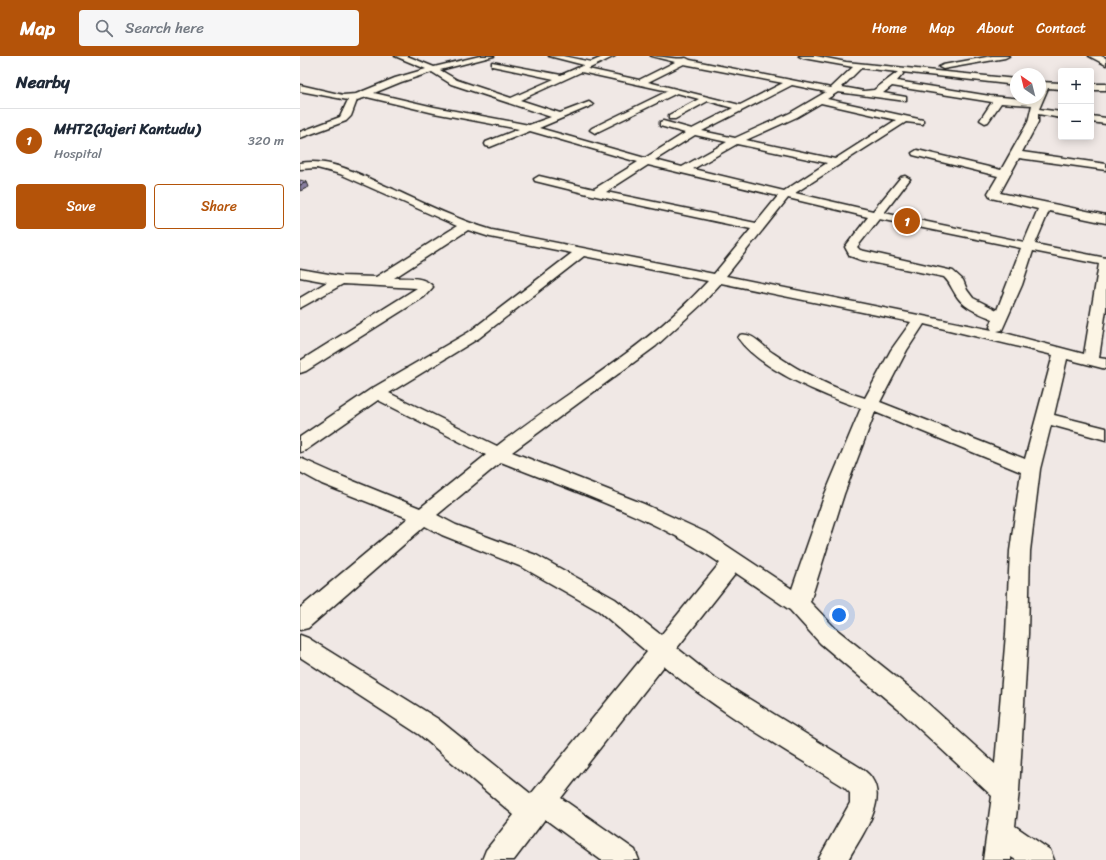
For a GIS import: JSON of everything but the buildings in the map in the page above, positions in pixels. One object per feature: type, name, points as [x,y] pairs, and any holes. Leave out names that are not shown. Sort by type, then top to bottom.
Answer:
[{"type":"street","points":[[399,56],[434,69],[454,82],[559,116]]},
{"type":"street","points":[[300,88],[329,96],[353,98],[367,94],[398,80],[434,69],[490,56]]},
{"type":"street","points":[[553,56],[593,65]]},
{"type":"street","points":[[511,101],[611,56]]},
{"type":"street","points":[[655,56],[836,90],[871,95],[877,94],[903,99]]},
{"type":"street","points":[[641,82],[694,56]]},
{"type":"street","points":[[803,56],[857,62],[902,70],[934,70],[1010,81]]},
{"type":"street","points":[[934,70],[944,56]]},
{"type":"street","points":[[934,70],[1005,56]]},
{"type":"street","points":[[1094,56],[1106,62]]},
{"type":"street","points":[[684,170],[718,150],[792,115],[836,90],[847,80],[857,62]]},
{"type":"street","points":[[495,64],[563,78]]},
{"type":"street","points":[[581,70],[676,90],[743,108]]},
{"type":"street","points":[[877,94],[891,83],[902,70]]},
{"type":"street","points":[[596,193],[693,132],[792,82]]},
{"type":"street","points":[[891,83],[1036,107],[1058,114]]},
{"type":"street","points":[[1046,85],[1058,86]]},
{"type":"street","points":[[1094,87],[1106,87]]},
{"type":"street","points":[[595,130],[676,90]]},
{"type":"street","points":[[367,94],[434,110],[529,128],[647,161],[785,195],[1106,262],[1092,361]]},
{"type":"street","points":[[300,136],[343,119],[346,116],[353,98]]},
{"type":"street","points":[[672,117],[706,98]]},
{"type":"street","points":[[819,100],[902,120],[920,122]]},
{"type":"street","points":[[986,120],[998,100]]},
{"type":"street","points":[[1037,104],[1034,122],[1004,174],[994,193],[995,196],[1106,219]]},
{"type":"street","points":[[490,144],[589,105]]},
{"type":"street","points":[[620,106],[637,109],[693,132],[836,162]]},
{"type":"street","points":[[658,117],[672,117],[707,126]]},
{"type":"street","points":[[1094,119],[1106,121]]},
{"type":"street","points":[[300,622],[422,516],[525,433],[585,392],[651,343],[698,300],[717,279],[785,195],[902,120]]},
{"type":"street","points":[[917,153],[1004,174]]},
{"type":"street","points":[[1015,154],[1106,167]]},
{"type":"street","points":[[300,156],[306,165],[327,166],[344,172],[466,226],[581,252],[920,319],[994,335],[1061,354],[1106,364]]},
{"type":"street","points":[[539,179],[596,193],[759,227]]},
{"type":"street","points":[[904,179],[851,246],[855,253],[866,257],[948,274],[958,282],[959,290],[966,300],[1002,317]]},
{"type":"street","points":[[994,335],[1015,285],[1028,246],[1045,207]]},
{"type":"street","points":[[380,281],[466,226]]},
{"type":"street","points":[[300,446],[377,393],[474,335],[581,252]]},
{"type":"street","points":[[300,273],[340,280],[418,283],[426,287],[412,298],[300,368]]},
{"type":"street","points":[[300,304],[340,280]]},
{"type":"street","points":[[798,604],[840,478],[871,404],[903,342],[920,319]]},
{"type":"street","points":[[745,338],[755,349],[796,375],[842,397],[871,404],[976,445],[1032,469]]},
{"type":"street","points":[[997,860],[1006,791],[1017,634],[1020,551],[1032,469],[1061,354]]},
{"type":"street","points":[[377,393],[499,454],[637,509],[702,540],[734,560],[798,604],[828,636],[907,701],[1006,791]]},
{"type":"street","points":[[1045,418],[1106,434]]},
{"type":"street","points":[[300,464],[329,479],[422,516],[449,530],[529,561],[549,572],[607,605],[704,684],[781,734],[852,777],[863,788],[863,806],[832,860]]},
{"type":"street","points":[[496,860],[661,650],[734,560]]},
{"type":"street","points":[[300,644],[429,727],[537,807],[625,860]]},
{"type":"street","points":[[1001,834],[1040,860]]},
{"type":"place","name":"MHT2(Jajeri Kantudu)","points":[[907,221]]}]
